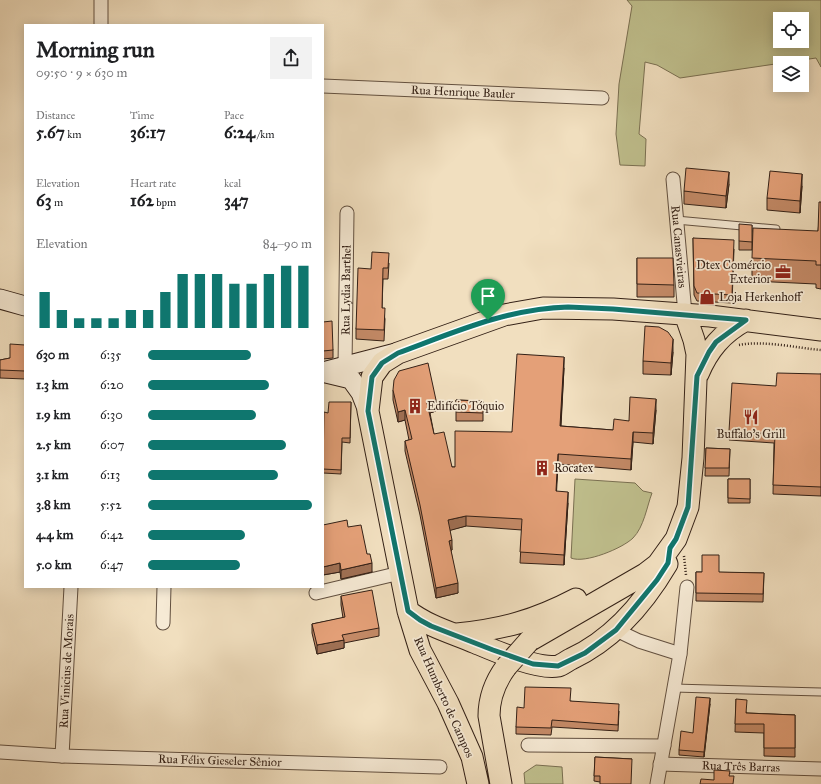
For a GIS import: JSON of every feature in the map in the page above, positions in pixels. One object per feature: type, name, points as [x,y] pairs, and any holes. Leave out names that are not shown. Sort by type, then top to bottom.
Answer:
[{"type":"main road","points":[[0,299],[24,306]]},
{"type":"main road","name":"Rua Humberto de Campos","points":[[478,784],[472,757],[448,703],[420,650],[408,611],[368,411],[372,377],[382,363],[398,353],[504,315],[543,308],[613,309],[685,314],[821,330]]},
{"type":"main road","points":[[501,784],[489,716],[489,705],[498,679],[506,666],[529,641],[645,574],[658,564],[676,539],[688,507],[697,376],[697,354],[685,314]]},
{"type":"main road","points":[[697,376],[709,352],[716,342],[746,320]]},
{"type":"main road","points":[[324,372],[398,353]]},
{"type":"main road","points":[[324,372],[351,379],[361,393],[368,411]]},
{"type":"main road","points":[[454,634],[491,630],[520,624],[565,605],[594,590],[647,556],[664,542],[688,507]]},
{"type":"main road","points":[[408,611],[420,620],[533,664],[558,666],[585,653],[616,630],[657,580],[668,563],[670,548]]},
{"type":"street","points":[[100,24],[101,0]]},
{"type":"street","name":"Rua Henrique Bauler","points":[[324,86],[602,98]]},
{"type":"street","name":"Rua Canasvieiras","points":[[673,180],[685,314]]},
{"type":"street","name":"Rua Lydia Barthel","points":[[344,367],[347,213]]},
{"type":"street","points":[[316,592],[400,573]]},
{"type":"street","points":[[657,784],[680,654],[687,587]]},
{"type":"street","name":"Rua Vinicius de Morais","points":[[62,756],[71,588]]},
{"type":"street","points":[[163,622],[164,588]]},
{"type":"street","points":[[616,630],[639,641],[680,654]]},
{"type":"street","points":[[528,745],[664,746]]},
{"type":"street","name":"Rua Félix Gieseler Sênior","points":[[0,752],[62,756],[440,767]]},
{"type":"street","name":"Rua Três Barras","points":[[660,764],[821,769]]},
{"type":"lane","points":[[676,220],[787,230]]},
{"type":"lane","points":[[674,688],[821,692]]},
{"type":"path","points":[[733,346],[745,344],[821,350]]},
{"type":"green space","points":[[627,0],[821,0],[821,67],[816,58],[809,59],[809,56],[773,56],[773,64],[680,78],[657,65],[645,62],[639,134],[646,139],[645,166],[620,165],[616,134],[619,84],[632,6]]},
{"type":"green space","points":[[575,479],[635,483],[643,491],[652,493],[643,522],[633,538],[621,546],[604,554],[585,559],[571,558]]},
{"type":"green space","points":[[536,765],[562,767],[563,784],[525,784],[524,773]]},
{"type":"building","points":[[686,168],[729,172],[726,196],[684,191]]},
{"type":"building","points":[[770,171],[802,174],[800,201],[767,198]]},
{"type":"building","points":[[819,202],[821,202],[821,265],[816,265],[816,261],[752,258],[753,228],[818,231]]},
{"type":"building","points":[[739,224],[752,225],[752,242],[739,241]]},
{"type":"building","points":[[693,238],[734,240],[732,295],[697,293],[694,286]]},
{"type":"building","points":[[372,252],[389,253],[388,268],[383,268],[382,308],[385,308],[384,330],[356,329],[358,268],[371,269]]},
{"type":"building","points":[[637,258],[673,258],[674,285],[637,284]]},
{"type":"building","points":[[332,321],[333,350],[324,351],[324,322]]},
{"type":"building","points":[[645,326],[659,327],[668,332],[673,339],[671,363],[643,361]]},
{"type":"building","points":[[10,344],[24,345],[24,371],[0,370],[0,360],[10,358]]},
{"type":"building","points":[[517,354],[564,357],[560,426],[613,430],[614,419],[629,421],[630,397],[656,399],[653,433],[633,432],[631,459],[558,454],[556,491],[568,492],[564,555],[520,552],[522,519],[466,516],[448,520],[452,540],[449,541],[458,583],[436,588],[420,505],[405,441],[412,439],[405,410],[398,412],[393,390],[394,380],[399,371],[428,363],[436,400],[427,403],[434,434],[444,432],[452,467],[455,467],[455,431],[512,432]]},
{"type":"building","points":[[777,373],[821,374],[821,487],[773,485],[775,434],[729,431],[732,383],[776,386]]},
{"type":"building","points":[[456,400],[483,401],[483,413],[456,412]]},
{"type":"building","points":[[329,402],[351,402],[350,438],[342,438],[341,470],[324,469],[324,412],[328,413]]},
{"type":"building","points":[[706,448],[730,449],[729,468],[705,468]]},
{"type":"building","points":[[728,479],[750,479],[750,499],[728,498]]},
{"type":"building","points":[[347,520],[348,527],[361,525],[367,554],[370,554],[372,563],[341,570],[340,563],[324,567],[324,525]]},
{"type":"building","points":[[702,555],[719,555],[719,572],[764,573],[763,594],[696,593],[696,572],[702,572]]},
{"type":"building","points":[[372,590],[379,628],[342,635],[344,640],[317,645],[312,624],[345,617],[341,596]]},
{"type":"building","points":[[525,687],[571,688],[570,701],[619,704],[618,725],[552,720],[551,728],[516,727],[517,707],[524,708]]},
{"type":"building","points":[[696,697],[710,698],[704,752],[679,750],[681,731],[693,733]]},
{"type":"building","points":[[736,699],[747,700],[746,713],[795,715],[795,748],[764,748],[764,724],[735,724]]},
{"type":"building","points":[[595,757],[632,759],[631,784],[600,784],[600,776],[594,776]]},
{"type":"building","points":[[714,770],[730,771],[729,776],[734,776],[733,784],[700,784],[701,779],[714,780]]},
{"type":"place","name":"Dtex Comércio Exterior","points":[[783,272]]},
{"type":"place","name":"Loja Herkenhoff","points":[[707,297]]},
{"type":"place","name":"Edifício Tóquio","points":[[415,406]]},
{"type":"place","name":"Buffalo's Grill","points":[[751,417]]},
{"type":"place","name":"Rocatex","points":[[542,468]]},
{"type":"route","points":[[568,307],[710,316],[746,320],[737,325],[716,342],[703,362],[697,376],[688,507],[676,539],[670,548],[668,563],[657,580],[616,630],[585,653],[558,666],[533,664],[443,631],[420,620],[408,611],[400,573],[368,411],[372,377],[376,369],[382,363],[398,353],[488,320],[504,315],[543,308],[568,307]]}]
